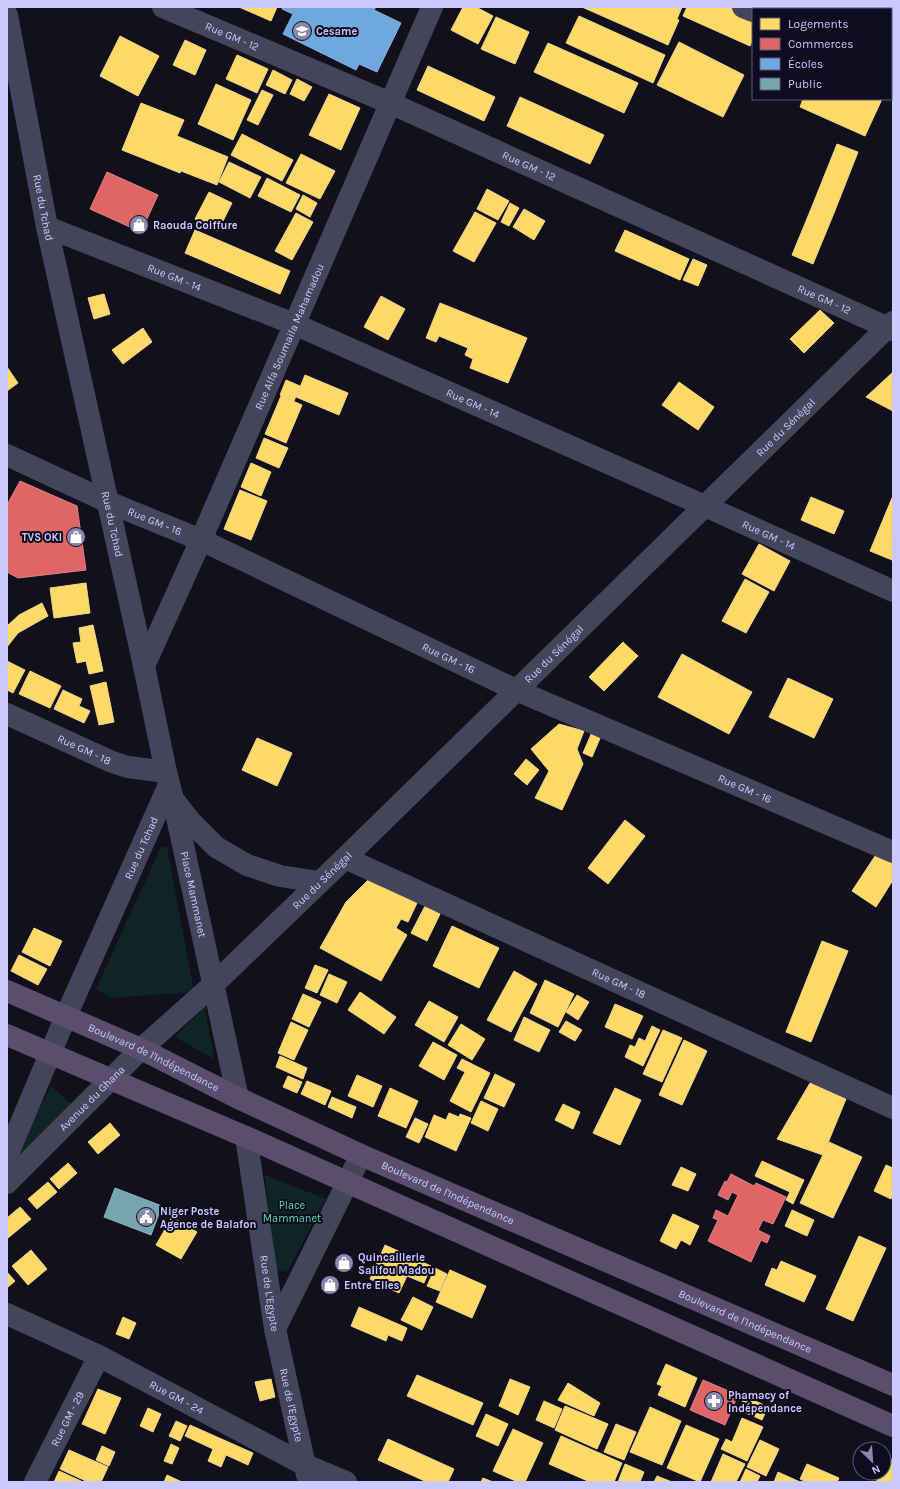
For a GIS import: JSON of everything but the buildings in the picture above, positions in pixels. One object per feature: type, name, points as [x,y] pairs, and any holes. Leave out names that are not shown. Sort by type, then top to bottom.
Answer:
[{"type":"main road","name":"Boulevard de l'Indépendance","points":[[7,991],[141,1049],[238,1098],[361,1155],[893,1385]]},
{"type":"main road","points":[[7,1035],[246,1137],[893,1426]]},
{"type":"street","name":"Rue GM - 12","points":[[163,7],[390,104],[891,326]]},
{"type":"street","name":"Rue Alfa Soumaila Mahamadou","points":[[144,666],[201,540],[432,7]]},
{"type":"street","points":[[743,7],[752,12]]},
{"type":"street","name":"Rue du Tchad","points":[[7,15],[47,227],[169,785],[66,1016]]},
{"type":"street","name":"Rue GM - 14","points":[[47,227],[294,324],[893,591]]},
{"type":"street","name":"Rue du Sénégal","points":[[214,984],[891,326]]},
{"type":"street","name":"Rue GM - 16","points":[[7,455],[108,502],[201,540],[516,690],[893,852]]},
{"type":"street","name":"Rue GM - 18","points":[[7,714],[112,762],[128,767],[169,785]]},
{"type":"street","points":[[169,785],[191,822],[216,847],[247,865],[280,876],[319,882]]},
{"type":"street","name":"Place Mammanet","points":[[169,785],[238,1098]]},
{"type":"street","name":"Rue GM - 18","points":[[345,858],[893,1108]]},
{"type":"street","name":"Avenue du Ghana","points":[[7,1183],[141,1049],[214,984]]},
{"type":"street","points":[[7,1156],[66,1016]]},
{"type":"street","name":"Rue de L'Egypte","points":[[246,1137],[274,1329]]},
{"type":"street","name":"Rue de L'Egypte","points":[[274,1329],[361,1155]]},
{"type":"street","name":"Rue GM - 24","points":[[7,1314],[99,1356],[307,1473],[346,1482]]},
{"type":"street","name":"Rue de l'Egypte","points":[[274,1329],[307,1473]]},
{"type":"street","name":"Rue GM - 29","points":[[35,1482],[99,1356]]},
{"type":"green space","points":[[161,847],[167,847],[194,992],[111,998],[96,989]]},
{"type":"green space","points":[[205,1007],[214,1059],[175,1037]]},
{"type":"green space","points":[[51,1086],[75,1107],[17,1166],[12,1161]]},
{"type":"green space","name":"Place Mammanet","points":[[265,1175],[326,1199],[287,1272],[274,1270]]},
{"type":"place","name":"Cesame","points":[[302,31]]},
{"type":"place","name":"Raouda Coiffure","points":[[139,225]]},
{"type":"place","name":"TVS OKI","points":[[76,537]]},
{"type":"place","name":"Niger Poste Agence de Balafon","points":[[146,1217]]},
{"type":"place","name":"Quincaillerie Salifou Madou","points":[[344,1263]]},
{"type":"place","name":"Entre Elles","points":[[330,1285]]},
{"type":"place","name":"Phamacy of Indépendance","points":[[714,1401]]}]
